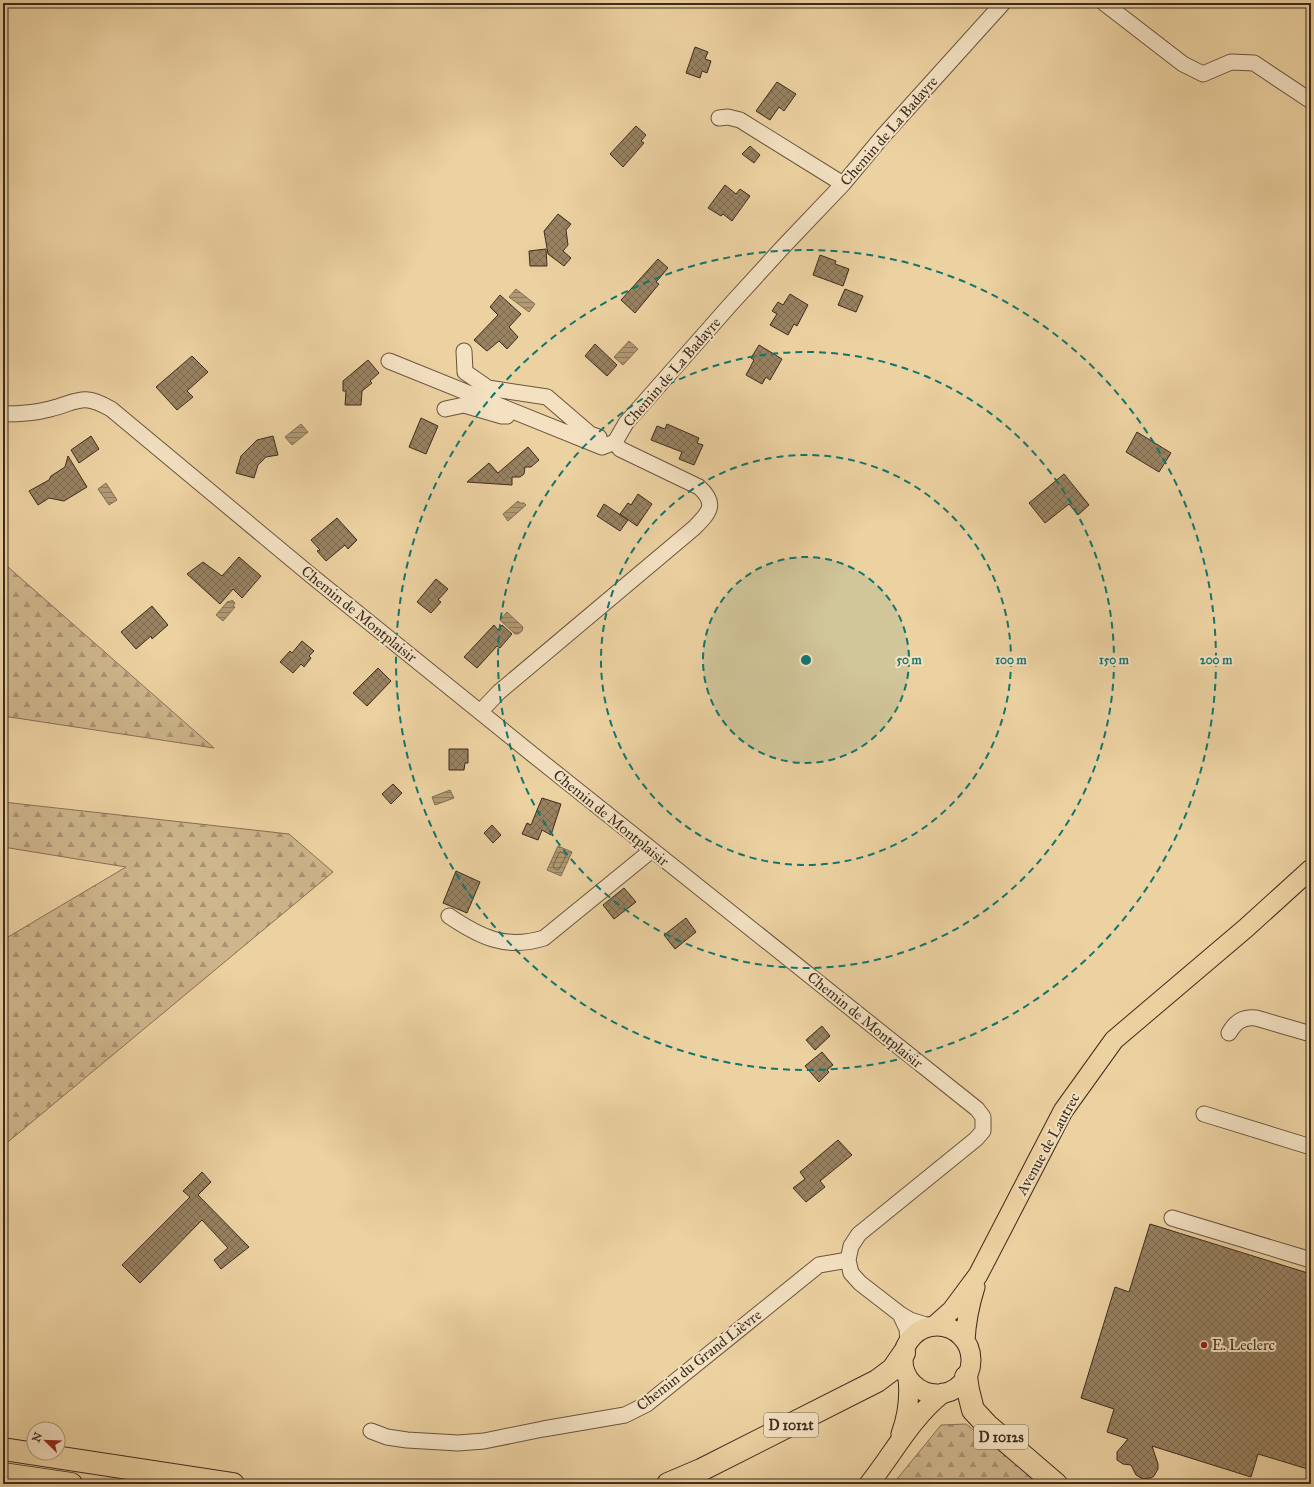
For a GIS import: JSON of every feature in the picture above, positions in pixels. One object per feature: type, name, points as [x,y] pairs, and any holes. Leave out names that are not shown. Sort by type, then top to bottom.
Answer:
[{"type":"highway","name":"D 1012t","points":[[668,1484],[701,1470],[878,1381],[893,1369],[906,1348]]},
{"type":"highway","name":"D 1012s","points":[[966,1377],[973,1410],[988,1426],[1056,1484]]},
{"type":"highway","points":[[3,1450],[233,1484]]},
{"type":"highway","points":[[3,1474],[71,1484]]},
{"type":"main road","name":"Avenue de Lautrec","points":[[932,1326],[952,1310],[978,1275],[1063,1110],[1114,1040],[1246,928],[1311,869]]},
{"type":"main road","points":[[966,1341],[968,1312],[978,1275]]},
{"type":"main road","points":[[932,1326],[944,1326],[960,1334],[966,1341],[970,1349],[970,1368],[966,1377],[952,1390],[943,1393],[923,1391],[908,1378],[904,1370],[903,1362],[906,1348],[913,1335],[920,1330],[932,1326]]},
{"type":"main road","points":[[894,1450],[907,1413],[910,1397],[908,1378]]},
{"type":"main road","points":[[869,1484],[918,1417],[931,1402],[943,1393]]},
{"type":"street","name":"Chemin de La Badayre","points":[[480,712],[499,692],[694,528],[706,516],[710,504],[708,495],[699,487],[620,449],[615,442],[626,423],[730,304],[843,184],[883,136],[1003,3]]},
{"type":"street","points":[[1104,3],[1183,64],[1203,74],[1231,62],[1254,63],[1311,101]]},
{"type":"street","points":[[719,118],[728,117],[740,120],[843,184]]},
{"type":"street","points":[[464,351],[464,372],[488,388],[547,397],[590,434],[615,442]]},
{"type":"street","points":[[389,361],[602,447],[615,442]]},
{"type":"street","name":"Chemin de Montplaisir","points":[[3,414],[49,410],[74,401],[88,399],[99,401],[111,409],[313,577],[480,712],[977,1109],[983,1117],[983,1131],[976,1139],[858,1234],[851,1246],[848,1260]]},
{"type":"street","points":[[445,409],[464,405],[502,416],[524,415]]},
{"type":"street","points":[[449,916],[463,925],[497,941],[512,944],[531,942],[544,938],[652,850]]},
{"type":"street","points":[[1229,1033],[1234,1025],[1247,1017],[1256,1018],[1311,1034]]},
{"type":"street","points":[[1204,1114],[1311,1147]]},
{"type":"street","points":[[1172,1218],[1311,1260]]},
{"type":"street","points":[[848,1260],[852,1273],[860,1283],[910,1320],[932,1326]]},
{"type":"street","name":"Chemin du Grand Lièvre","points":[[371,1431],[387,1437],[406,1440],[458,1443],[484,1441],[542,1429],[625,1415],[647,1404],[819,1265],[848,1260]]},
{"type":"street","points":[[900,1314],[907,1329],[906,1348]]},
{"type":"green space","points":[[8,567],[214,748],[3,716],[3,569]]},
{"type":"green space","points":[[3,802],[289,834],[333,872],[3,1146],[3,940],[126,867],[3,847]]},
{"type":"green space","points":[[966,1424],[1041,1484],[893,1484],[941,1425]]},
{"type":"water","points":[[516,289],[535,304],[529,312],[509,297]]},
{"type":"water","points":[[629,341],[638,349],[623,365],[614,357]]},
{"type":"water","points":[[301,424],[308,432],[292,445],[285,437]]},
{"type":"water","points":[[106,483],[117,500],[109,505],[98,489]]},
{"type":"water","points":[[518,501],[526,505],[508,521],[503,514]]},
{"type":"water","points":[[232,600],[235,603],[233,606],[235,607],[223,621],[216,615],[228,601],[229,602]]},
{"type":"water","points":[[507,612],[523,627],[522,631],[518,634],[515,634],[500,620]]},
{"type":"water","points":[[450,790],[454,798],[435,805],[432,797]]},
{"type":"water","points":[[558,846],[572,852],[561,876],[547,870]]},
{"type":"building","points":[[695,47],[708,52],[705,59],[711,61],[707,73],[702,71],[700,78],[686,73]]},
{"type":"building","points":[[777,82],[796,94],[784,111],[779,107],[770,120],[756,111]]},
{"type":"building","points":[[636,126],[646,135],[641,141],[644,143],[623,167],[610,154]]},
{"type":"building","points":[[750,146],[760,155],[754,163],[742,154]]},
{"type":"building","points":[[725,185],[736,194],[740,189],[750,196],[732,221],[723,214],[721,216],[708,208]]},
{"type":"building","points":[[558,214],[571,224],[566,230],[568,245],[563,251],[571,258],[564,266],[548,254],[544,231]]},
{"type":"building","points":[[546,249],[547,266],[530,266],[529,251]]},
{"type":"building","points":[[820,255],[836,261],[835,264],[849,269],[843,286],[813,275]]},
{"type":"building","points":[[658,259],[668,268],[656,282],[659,284],[635,313],[621,300]]},
{"type":"building","points":[[845,289],[863,296],[856,312],[838,305]]},
{"type":"building","points":[[790,294],[808,305],[797,326],[794,324],[788,335],[770,325],[777,314],[772,311],[778,302],[783,305]]},
{"type":"building","points":[[500,295],[521,314],[509,327],[518,337],[507,349],[499,341],[487,351],[474,340],[498,315],[490,307]]},
{"type":"building","points":[[595,344],[617,365],[607,376],[585,356]]},
{"type":"building","points":[[759,345],[782,359],[770,380],[766,377],[762,384],[746,375],[754,360],[751,358]]},
{"type":"building","points":[[192,356],[208,372],[187,391],[193,397],[177,410],[156,387]]},
{"type":"building","points":[[368,360],[379,373],[370,381],[372,383],[362,391],[361,405],[345,405],[346,391],[343,391],[343,381]]},
{"type":"building","points":[[421,418],[438,426],[426,454],[409,447]]},
{"type":"building","points":[[667,424],[699,438],[697,443],[703,445],[694,465],[679,459],[682,452],[651,440],[657,426],[665,429]]},
{"type":"building","points":[[1137,432],[1171,453],[1159,472],[1126,452]]},
{"type":"building","points":[[91,436],[99,449],[79,463],[71,450]]},
{"type":"building","points":[[273,436],[278,455],[266,457],[258,465],[254,478],[236,473],[241,456],[257,440]]},
{"type":"building","points":[[528,447],[539,460],[531,467],[525,467],[524,474],[520,477],[512,477],[512,485],[467,482],[489,463],[498,473]]},
{"type":"building","points":[[68,456],[87,487],[64,501],[49,498],[38,505],[29,491],[49,480],[51,476],[65,467]]},
{"type":"building","points":[[1064,474],[1089,505],[1078,515],[1069,504],[1045,523],[1029,503]]},
{"type":"building","points":[[638,494],[652,504],[637,526],[620,514],[628,503],[631,505]]},
{"type":"building","points":[[604,504],[628,520],[620,531],[597,516]]},
{"type":"building","points":[[337,518],[357,540],[348,549],[345,545],[326,561],[317,551],[320,550],[311,540]]},
{"type":"building","points":[[239,557],[261,576],[242,598],[233,589],[220,604],[187,574],[203,562],[222,576]]},
{"type":"building","points":[[436,579],[448,589],[438,600],[441,602],[431,613],[417,602]]},
{"type":"building","points":[[152,606],[168,625],[152,639],[151,636],[136,649],[121,632]]},
{"type":"building","points":[[494,625],[498,630],[502,625],[512,634],[500,648],[497,646],[477,668],[464,657]]},
{"type":"building","points":[[302,641],[314,651],[309,656],[311,658],[304,667],[301,664],[293,673],[280,662],[290,651],[292,653]]},
{"type":"building","points":[[378,668],[391,681],[367,706],[353,693]]},
{"type":"building","points":[[449,749],[468,749],[468,763],[465,763],[464,770],[449,770]]},
{"type":"building","points":[[393,784],[402,793],[391,804],[382,794]]},
{"type":"building","points":[[542,798],[561,804],[551,835],[542,830],[538,840],[522,834],[527,823],[531,825]]},
{"type":"building","points":[[492,825],[501,835],[493,843],[484,833]]},
{"type":"building","points":[[456,871],[480,882],[467,913],[443,903]]},
{"type":"building","points":[[624,888],[636,902],[614,919],[603,905]]},
{"type":"building","points":[[686,918],[696,932],[675,949],[664,935]]},
{"type":"building","points":[[822,1026],[830,1036],[815,1050],[806,1040]]},
{"type":"building","points":[[822,1052],[833,1065],[827,1070],[829,1072],[819,1082],[805,1066]]},
{"type":"building","points":[[838,1140],[852,1155],[820,1181],[825,1187],[806,1202],[793,1188],[805,1179],[800,1172]]},
{"type":"building","points":[[202,1172],[211,1182],[198,1195],[249,1247],[221,1269],[214,1260],[228,1248],[202,1220],[140,1283],[122,1265],[190,1197],[183,1191]]},
{"type":"building","name":"E. Leclerc","points":[[1150,1224],[1311,1274],[1311,1470],[1258,1454],[1251,1477],[1152,1446],[1158,1464],[1158,1469],[1151,1478],[1143,1479],[1136,1475],[1131,1465],[1123,1464],[1117,1460],[1117,1452],[1128,1439],[1107,1432],[1114,1409],[1081,1398],[1115,1287],[1129,1292]]},
{"type":"place","name":"E. Leclerc","points":[[1204,1345]]}]
